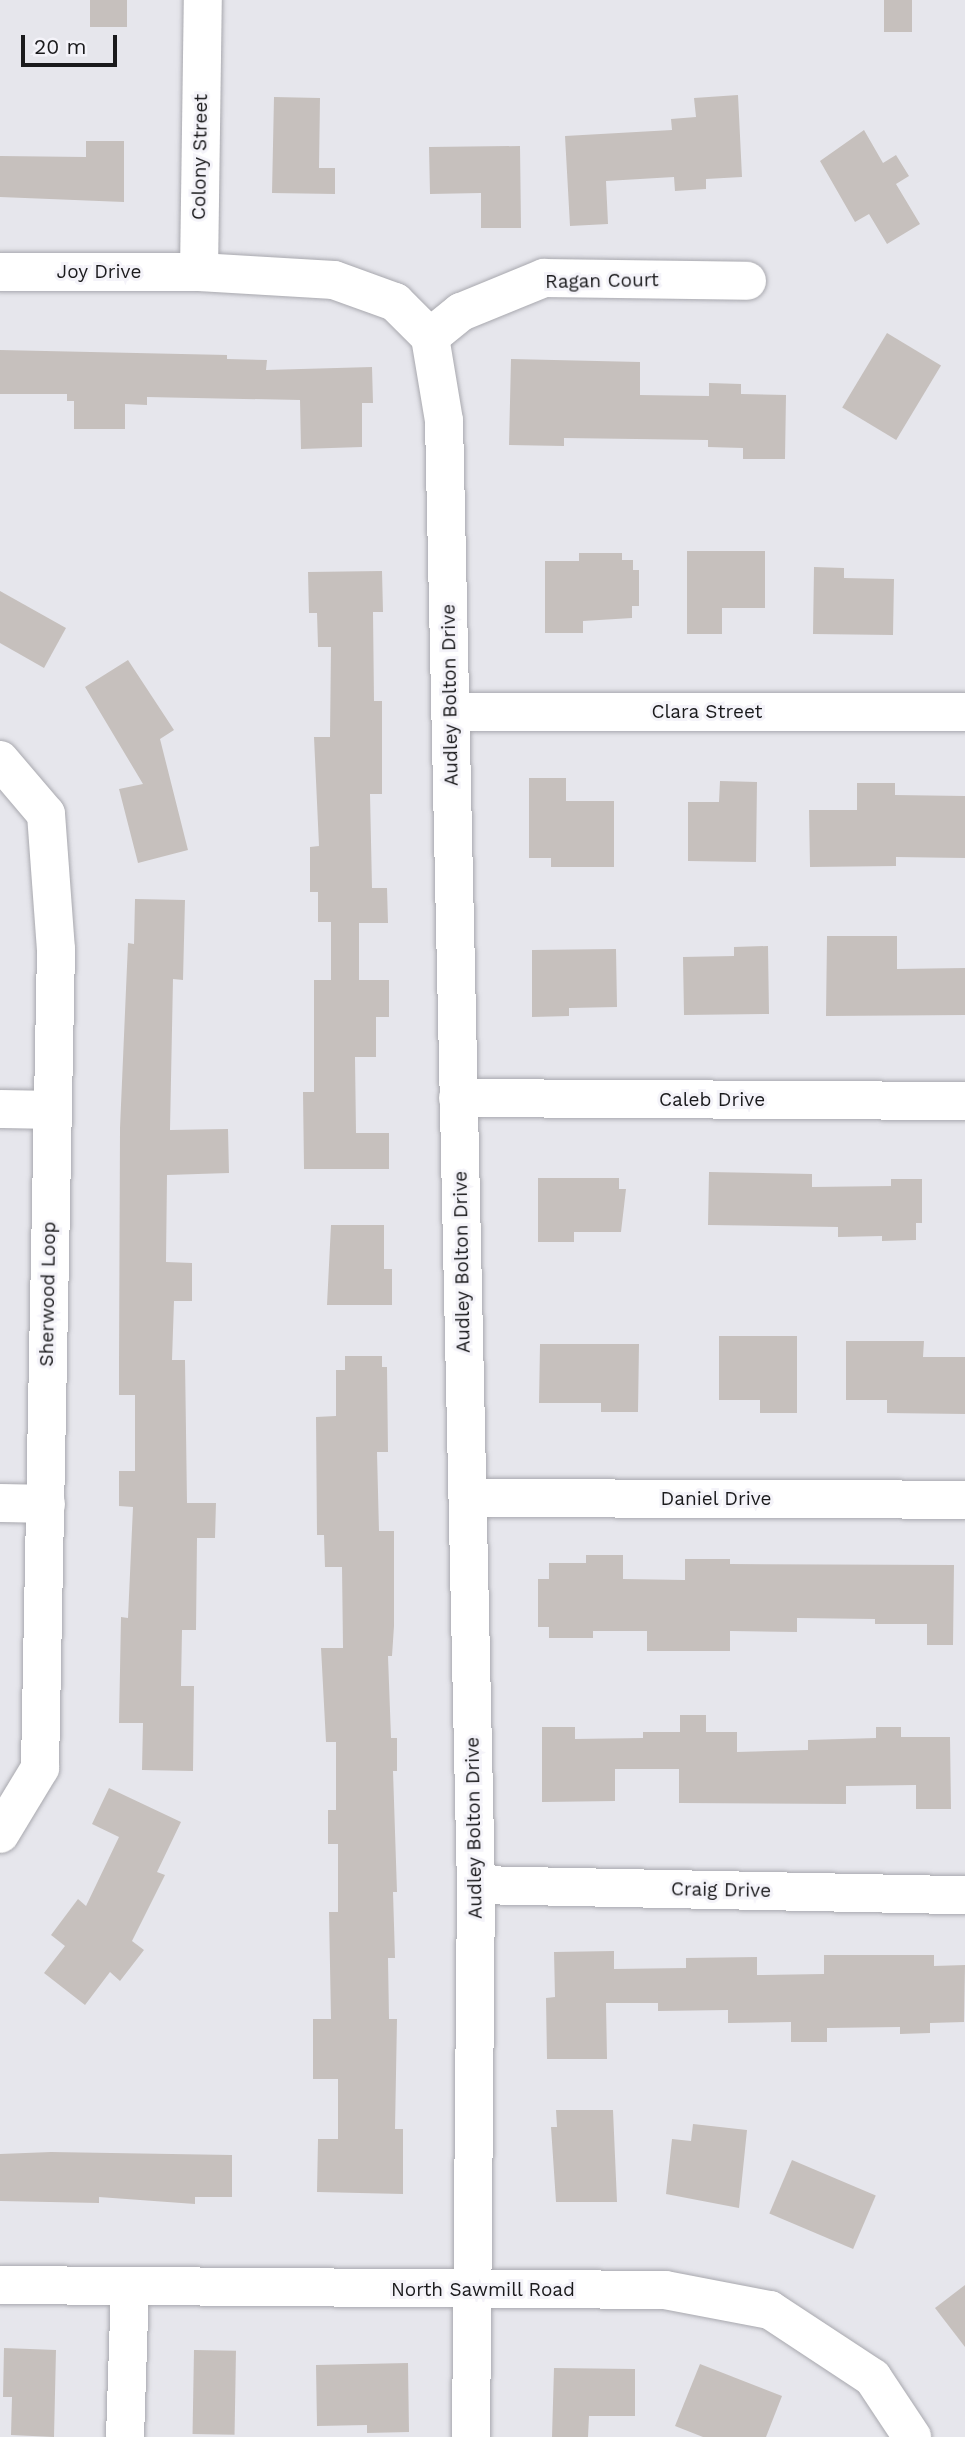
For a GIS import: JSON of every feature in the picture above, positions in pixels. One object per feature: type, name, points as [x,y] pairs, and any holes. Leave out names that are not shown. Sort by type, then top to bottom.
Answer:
[{"type":"street","name":"Colony Street","points":[[199,272],[203,0]]},
{"type":"street","name":"Joy Drive","points":[[0,272],[199,272]]},
{"type":"street","points":[[199,272],[334,280],[395,302],[430,337]]},
{"type":"street","name":"Ragan Court","points":[[430,337],[461,312],[544,278],[747,281]]},
{"type":"street","name":"Audley Bolton Drive","points":[[430,337],[444,421],[476,1885],[471,2437]]},
{"type":"street","name":"Clara Street","points":[[450,712],[965,712]]},
{"type":"street","name":"Sherwood Loop","points":[[0,760],[46,814],[56,949],[50,1110],[40,1768],[0,1834]]},
{"type":"street","name":"Caleb Drive","points":[[458,1098],[965,1101]]},
{"type":"street","points":[[0,1109],[50,1110]]},
{"type":"street","name":"Daniel Drive","points":[[468,1498],[965,1500]]},
{"type":"street","points":[[0,1503],[46,1504]]},
{"type":"street","name":"Craig Drive","points":[[476,1885],[965,1895]]},
{"type":"street","name":"North Sawmill Road","points":[[0,2285],[472,2291],[665,2290],[771,2310],[873,2378],[912,2437]]},
{"type":"street","points":[[125,2437],[130,2287]]},
{"type":"building","points":[[90,0],[127,0],[127,27],[90,27]]},
{"type":"building","points":[[884,0],[912,0],[912,32],[884,32]]},
{"type":"building","points":[[738,95],[742,177],[706,179],[706,189],[675,191],[674,177],[606,181],[608,224],[570,226],[565,136],[672,130],[671,119],[696,117],[694,98]]},
{"type":"building","points":[[274,97],[320,98],[319,168],[335,168],[335,194],[272,193]]},
{"type":"building","points":[[864,130],[883,163],[896,155],[909,176],[896,184],[920,224],[887,244],[869,214],[855,222],[820,161]]},
{"type":"building","points":[[86,141],[124,141],[124,202],[0,197],[0,156],[86,157]]},
{"type":"building","points":[[520,146],[521,228],[481,228],[481,193],[430,194],[429,147]]},
{"type":"building","points":[[887,333],[941,365],[896,440],[842,408]]},
{"type":"building","points":[[0,350],[227,355],[227,359],[267,360],[266,370],[372,367],[373,403],[362,403],[362,447],[301,449],[300,400],[147,397],[147,405],[125,404],[125,429],[74,429],[74,401],[67,401],[67,394],[0,394]]},
{"type":"building","points":[[511,359],[640,362],[640,395],[709,396],[709,383],[741,384],[741,394],[786,395],[785,459],[743,459],[743,448],[708,447],[708,440],[564,438],[564,446],[509,445]]},
{"type":"building","points":[[687,551],[765,551],[765,608],[722,608],[722,634],[687,634]]},
{"type":"building","points":[[579,553],[622,553],[622,560],[633,560],[633,570],[639,570],[639,606],[632,606],[632,618],[583,621],[583,633],[545,633],[545,561],[579,561]]},
{"type":"building","points":[[814,567],[844,568],[844,578],[894,579],[893,635],[813,634]]},
{"type":"building","points":[[382,571],[383,612],[373,612],[374,701],[382,701],[382,794],[370,794],[372,888],[387,888],[388,923],[359,923],[359,980],[389,980],[389,1017],[376,1017],[376,1057],[355,1057],[356,1133],[389,1133],[389,1169],[304,1169],[303,1092],[314,1092],[314,980],[331,980],[331,922],[318,922],[318,892],[310,892],[310,847],[319,846],[314,737],[330,737],[331,647],[318,647],[317,613],[309,613],[308,572]]},
{"type":"building","points":[[0,591],[66,628],[44,668],[0,643]]},
{"type":"building","points":[[128,660],[174,730],[160,739],[188,850],[138,863],[119,789],[143,784],[85,687]]},
{"type":"building","points":[[529,778],[566,778],[566,801],[614,801],[614,867],[551,867],[551,858],[529,858]]},
{"type":"building","points":[[720,781],[757,782],[756,862],[688,861],[688,802],[719,802]]},
{"type":"building","points":[[857,783],[895,783],[895,795],[965,796],[965,858],[896,857],[896,866],[810,867],[809,810],[857,810]]},
{"type":"building","points":[[135,899],[185,900],[183,980],[173,979],[170,1130],[228,1129],[229,1173],[167,1175],[166,1262],[192,1263],[192,1301],[174,1301],[172,1360],[185,1360],[187,1503],[216,1503],[215,1538],[197,1538],[196,1630],[182,1630],[181,1686],[194,1686],[193,1771],[142,1770],[143,1723],[119,1723],[121,1617],[128,1618],[133,1507],[119,1506],[119,1471],[135,1471],[135,1395],[119,1395],[119,1362],[120,1128],[128,943],[134,944]]},
{"type":"building","points":[[827,936],[897,936],[897,969],[965,968],[965,1015],[826,1016]]},
{"type":"building","points":[[768,946],[769,1014],[684,1015],[683,957],[734,956],[734,947]]},
{"type":"building","points":[[616,949],[617,1007],[569,1008],[569,1016],[532,1017],[532,950]]},
{"type":"building","points":[[709,1172],[812,1174],[812,1187],[891,1186],[891,1179],[922,1179],[922,1223],[916,1223],[916,1240],[882,1241],[882,1236],[838,1237],[838,1227],[708,1225]]},
{"type":"building","points":[[538,1178],[619,1178],[619,1189],[626,1189],[621,1232],[574,1232],[574,1242],[538,1242]]},
{"type":"building","points":[[331,1225],[384,1225],[384,1269],[392,1269],[392,1305],[327,1305]]},
{"type":"building","points":[[719,1336],[797,1336],[797,1413],[760,1413],[760,1400],[719,1400]]},
{"type":"building","points":[[846,1341],[924,1341],[923,1357],[965,1357],[965,1414],[887,1413],[887,1400],[846,1400]]},
{"type":"building","points":[[540,1344],[639,1344],[638,1412],[601,1412],[601,1403],[539,1403]]},
{"type":"building","points":[[345,1356],[382,1356],[382,1367],[387,1367],[388,1452],[377,1452],[379,1531],[394,1531],[394,1626],[392,1656],[388,1656],[391,1738],[397,1738],[397,1771],[393,1771],[397,1892],[393,1892],[395,1958],[388,1958],[389,2019],[397,2019],[395,2129],[403,2129],[403,2194],[317,2192],[318,2139],[338,2139],[338,2079],[313,2079],[313,2019],[331,2019],[329,1912],[338,1912],[338,1844],[328,1844],[328,1810],[336,1810],[336,1742],[326,1742],[321,1648],[343,1648],[342,1567],[325,1567],[324,1535],[317,1535],[316,1417],[336,1416],[336,1370],[345,1370]]},
{"type":"building","points":[[586,1555],[623,1555],[623,1579],[685,1580],[685,1559],[730,1559],[730,1564],[954,1565],[953,1645],[927,1645],[927,1624],[875,1624],[875,1619],[797,1618],[797,1632],[730,1631],[730,1651],[647,1651],[647,1631],[593,1631],[593,1638],[549,1638],[549,1627],[538,1627],[538,1579],[549,1579],[549,1563],[586,1563]]},
{"type":"building","points":[[680,1715],[706,1715],[706,1732],[737,1732],[737,1752],[808,1750],[808,1740],[876,1738],[876,1727],[901,1727],[901,1737],[950,1737],[951,1809],[916,1809],[916,1785],[846,1786],[846,1804],[679,1803],[679,1769],[615,1769],[615,1801],[542,1802],[542,1727],[575,1727],[575,1739],[643,1738],[643,1732],[680,1732]]},
{"type":"building","points":[[109,1788],[181,1822],[157,1872],[165,1875],[132,1941],[144,1950],[120,1981],[110,1972],[85,2005],[44,1973],[65,1946],[51,1935],[78,1899],[86,1906],[119,1837],[92,1824]]},
{"type":"building","points":[[614,1951],[614,1969],[686,1968],[686,1958],[757,1957],[757,1975],[824,1974],[824,1955],[934,1955],[934,1966],[965,1965],[964,2022],[930,2023],[930,2033],[900,2034],[900,2027],[827,2028],[827,2042],[791,2042],[791,2022],[728,2023],[728,2010],[658,2011],[658,2003],[606,2003],[607,2059],[547,2059],[546,1998],[555,1997],[554,1952]]},
{"type":"building","points":[[556,2110],[613,2110],[617,2202],[556,2202],[551,2127],[557,2127]]},
{"type":"building","points":[[693,2124],[747,2130],[739,2208],[666,2194],[672,2139],[691,2141]]},
{"type":"building","points":[[51,2152],[232,2155],[232,2197],[195,2197],[195,2204],[99,2197],[99,2203],[0,2201],[0,2154]]},
{"type":"building","points":[[792,2160],[876,2196],[853,2249],[769,2213]]},
{"type":"building","points":[[965,2285],[965,2347],[935,2308]]},
{"type":"building","points":[[4,2348],[56,2350],[54,2437],[11,2435],[12,2397],[3,2397]]},
{"type":"building","points":[[194,2350],[236,2351],[235,2435],[193,2434]]},
{"type":"building","points":[[408,2363],[409,2432],[367,2433],[367,2425],[317,2426],[316,2365]]},
{"type":"building","points":[[700,2364],[782,2396],[766,2437],[703,2437],[675,2426]]},
{"type":"building","points":[[554,2368],[635,2369],[635,2416],[589,2416],[588,2437],[552,2437]]}]
